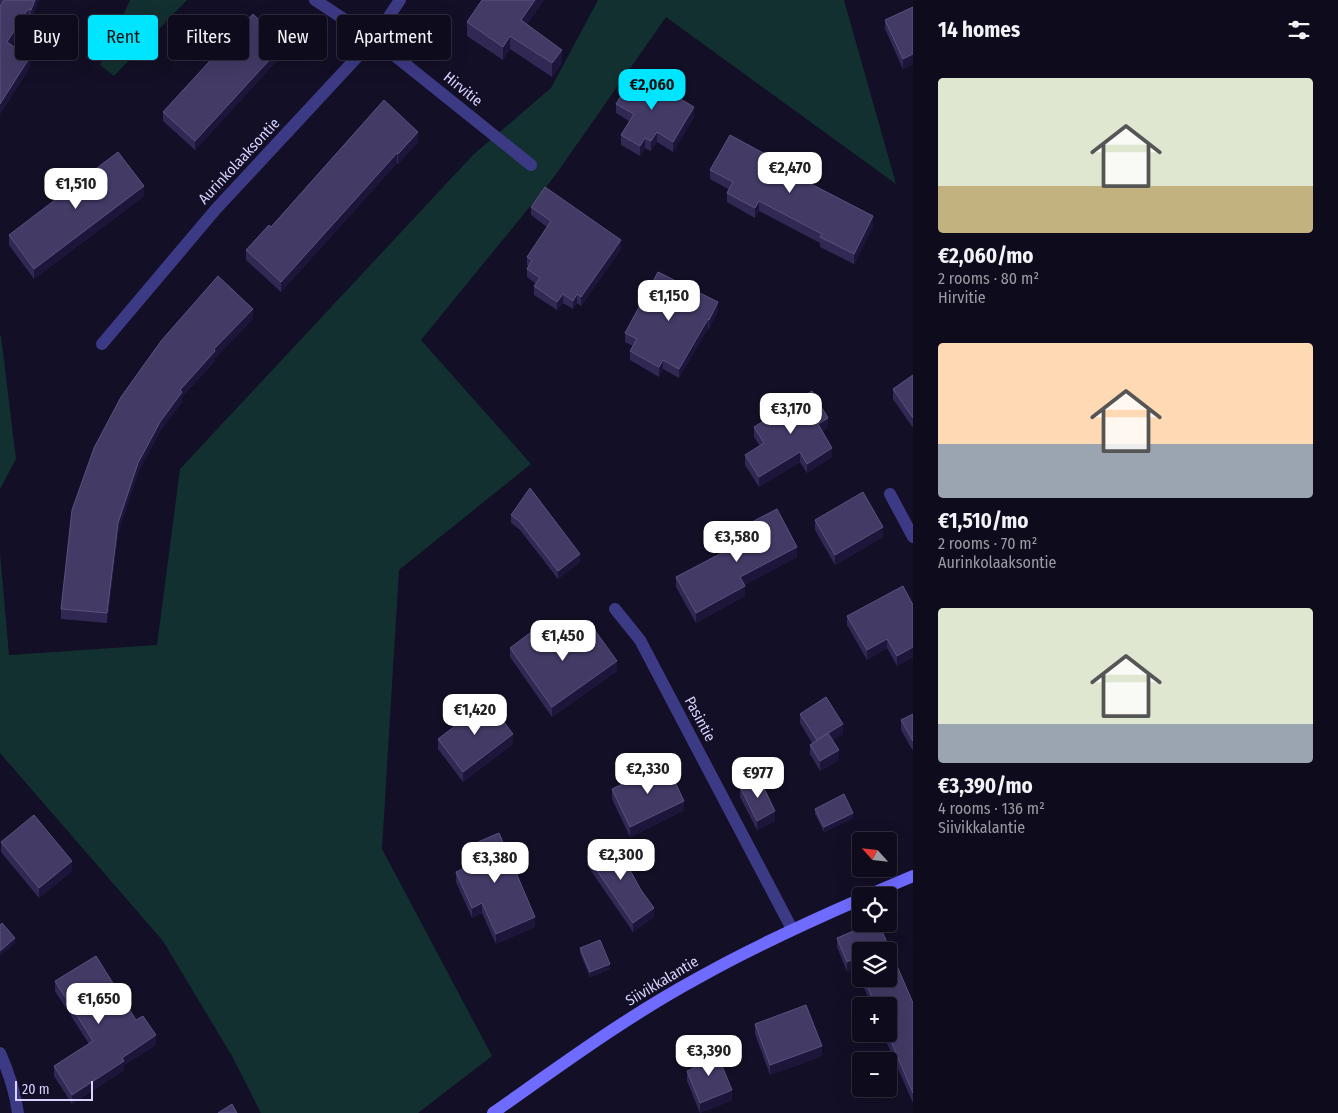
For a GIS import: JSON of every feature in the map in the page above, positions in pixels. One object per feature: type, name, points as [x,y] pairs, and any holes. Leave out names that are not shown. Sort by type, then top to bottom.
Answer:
[{"type":"main road","points":[[887,887],[913,876]]},
{"type":"main road","name":"Siivikkalantie","points":[[493,1113],[630,1019],[697,978],[792,929],[852,902]]},
{"type":"street","name":"Hirvitie","points":[[315,0],[338,15]]},
{"type":"street","name":"Aurinkolaaksontie","points":[[390,15],[400,0]]},
{"type":"street","name":"Aurinkolaaksontie","points":[[102,344],[216,209],[354,60]]},
{"type":"street","name":"Hirvitie","points":[[400,60],[532,165]]},
{"type":"street","points":[[890,494],[913,537]]},
{"type":"street","name":"Pasintie","points":[[615,609],[640,640],[792,929]]},
{"type":"street","points":[[0,1053],[9,1072],[16,1095],[18,1113]]},
{"type":"green space","points":[[130,0],[187,0],[173,15],[168,15],[168,20],[158,30],[158,15],[123,15]]},
{"type":"green space","points":[[598,0],[844,0],[896,184],[666,17],[554,177],[421,340],[531,464],[399,570],[382,849],[492,1056],[418,1113],[261,1113],[232,1056],[163,941],[0,753],[0,553],[9,655],[157,645],[180,469],[473,155],[551,88]]},
{"type":"green space","points":[[102,60],[129,60],[114,76],[100,65]]},
{"type":"green space","points":[[0,336],[16,459],[0,489]]},
{"type":"building","points":[[4,0],[35,0],[31,10],[28,9],[24,15],[15,15],[15,29],[7,42],[15,47],[15,60],[28,60],[0,104],[0,7]]},
{"type":"building","points":[[482,0],[535,0],[521,20],[562,50],[552,63],[510,36],[503,47],[467,22]]},
{"type":"building","points":[[913,7],[913,54],[903,59],[885,20]]},
{"type":"building","points":[[253,14],[259,20],[259,60],[269,60],[195,141],[163,112],[211,60],[249,60],[249,18]]},
{"type":"building","points":[[635,72],[694,107],[673,142],[657,132],[651,141],[645,138],[640,146],[621,135],[634,114],[616,104]]},
{"type":"building","points":[[384,100],[418,132],[281,282],[246,250],[269,225],[271,227]]},
{"type":"building","points":[[730,135],[811,179],[809,183],[873,216],[854,254],[820,237],[822,234],[759,201],[755,208],[727,193],[733,182],[710,170]]},
{"type":"building","points":[[118,152],[144,186],[34,269],[9,235]]},
{"type":"building","points":[[545,187],[621,240],[581,297],[577,294],[573,301],[563,294],[557,302],[534,286],[540,278],[527,269],[532,260],[527,257],[551,221],[531,207]]},
{"type":"building","points":[[658,272],[718,302],[679,369],[663,360],[659,367],[630,351],[637,339],[625,333]]},
{"type":"building","points":[[218,276],[253,309],[214,349],[215,351],[180,390],[182,392],[160,422],[138,463],[118,523],[107,613],[61,609],[72,510],[94,448],[121,397],[161,341]]},
{"type":"building","points":[[913,375],[913,418],[893,389]]},
{"type":"building","points":[[812,391],[828,418],[818,424],[832,448],[807,464],[800,452],[759,477],[745,455],[764,443],[754,427]]},
{"type":"building","points":[[530,488],[580,554],[558,571],[520,522],[511,515]]},
{"type":"building","points":[[863,492],[883,527],[835,555],[815,520]]},
{"type":"building","points":[[777,509],[797,547],[740,577],[745,586],[696,613],[676,577],[754,536],[748,524]]},
{"type":"building","points":[[903,586],[913,605],[913,647],[897,656],[887,639],[867,650],[847,616]]},
{"type":"building","points":[[591,625],[617,661],[552,707],[510,648],[538,627],[555,651]]},
{"type":"building","points":[[826,697],[843,724],[817,740],[800,714]]},
{"type":"building","points":[[488,701],[513,734],[463,772],[438,739]]},
{"type":"building","points":[[913,714],[913,741],[901,720]]},
{"type":"building","points":[[828,733],[839,750],[820,761],[810,745]]},
{"type":"building","points":[[666,763],[684,801],[630,827],[612,789]]},
{"type":"building","points":[[759,778],[775,811],[757,821],[740,787]]},
{"type":"building","points":[[844,794],[853,813],[824,827],[815,809]]},
{"type":"building","points":[[34,815],[72,861],[39,888],[1,842]]},
{"type":"building","points":[[499,833],[535,917],[496,934],[482,903],[472,908],[456,872],[471,865],[464,848]]},
{"type":"building","points":[[614,841],[641,890],[654,908],[633,923],[587,856]]},
{"type":"building","points":[[2,923],[15,938],[0,951],[0,925]]},
{"type":"building","points":[[852,932],[882,932],[887,942],[852,942],[852,960],[847,962],[837,938]]},
{"type":"building","points":[[600,940],[610,964],[590,972],[580,948]]},
{"type":"building","points":[[96,956],[136,1020],[143,1016],[156,1035],[122,1058],[124,1061],[72,1095],[54,1066],[93,1041],[55,981]]},
{"type":"building","points":[[897,966],[913,1003],[913,1093],[891,1042],[897,1042],[897,997],[872,997],[868,987],[897,987]]},
{"type":"building","points":[[806,1005],[822,1046],[770,1065],[755,1024]]},
{"type":"building","points":[[715,1049],[732,1090],[700,1103],[687,1071],[695,1068],[691,1059]]},
{"type":"building","points":[[232,1104],[237,1113],[218,1113]]}]
